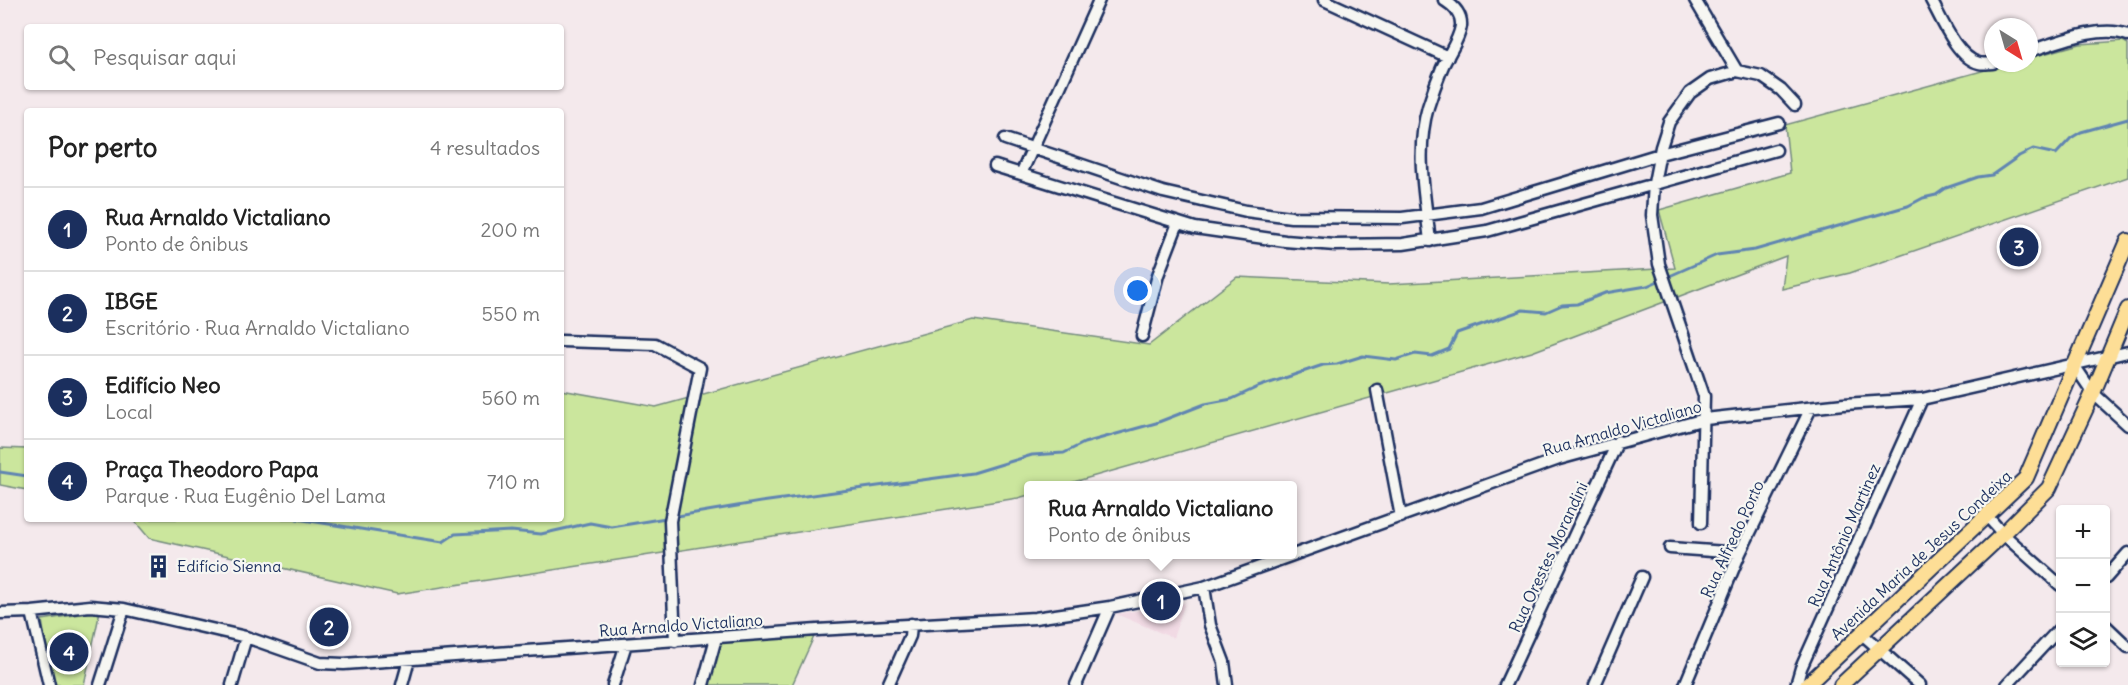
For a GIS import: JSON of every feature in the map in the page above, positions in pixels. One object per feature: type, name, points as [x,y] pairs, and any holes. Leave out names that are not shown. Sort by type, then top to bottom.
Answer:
[{"type":"main road","name":"Avenida Maria de Jesus Condeixa","points":[[1807,685],[2026,478],[2128,241]]},
{"type":"main road","points":[[1841,685],[2004,534],[2049,488],[2093,393],[2128,309]]},
{"type":"street","points":[[1021,174],[1099,0]]},
{"type":"street","points":[[1324,0],[1448,57]]},
{"type":"street","points":[[1430,241],[1422,181],[1422,140],[1428,109],[1461,24],[1459,13],[1444,0]]},
{"type":"street","points":[[1695,0],[1737,71]]},
{"type":"street","points":[[1931,0],[1956,44],[1966,56],[1978,63],[1984,63]]},
{"type":"street","points":[[2038,48],[2072,38],[2104,32],[2128,35]]},
{"type":"street","points":[[1701,523],[1704,396],[1659,264],[1653,215],[1653,183],[1669,122],[1690,93],[1710,79],[1737,71],[1761,76],[1781,90],[1795,105]]},
{"type":"street","points":[[1005,139],[1163,192],[1246,211],[1291,217],[1402,218],[1481,208],[1660,154],[1779,123]]},
{"type":"street","points":[[995,166],[1195,228],[1237,235],[1335,245],[1403,244],[1487,231],[1776,150]]},
{"type":"street","points":[[1142,336],[1158,276],[1178,223]]},
{"type":"street","points":[[564,341],[655,344],[700,368],[671,516],[675,640]]},
{"type":"street","name":"Rua Arnaldo Victaliano","points":[[1297,554],[1559,459],[1705,419],[1922,399],[2128,352]]},
{"type":"street","points":[[2074,365],[2093,393],[2128,425]]},
{"type":"street","points":[[1377,390],[1401,517]]},
{"type":"street","name":"Rua Antônio Martinez","points":[[1796,685],[1801,668],[1922,399]]},
{"type":"street","name":"Rua Alfredo Porto","points":[[1685,685],[1740,553],[1811,408]]},
{"type":"street","name":"Rua Orestes Morandini","points":[[1505,685],[1618,441]]},
{"type":"street","points":[[1987,516],[2056,581]]},
{"type":"street","points":[[1670,548],[1740,553]]},
{"type":"street","points":[[2110,573],[2128,553]]},
{"type":"street","name":"Rua Arnaldo Victaliano","points":[[0,613],[90,606],[124,609],[246,637],[320,663],[344,664],[911,624],[1037,618],[1110,607],[1204,587],[1283,559]]},
{"type":"street","points":[[1595,685],[1642,578]]},
{"type":"street","points":[[1204,587],[1210,625],[1224,662],[1227,685]]},
{"type":"street","points":[[1076,685],[1110,607]]},
{"type":"street","points":[[100,685],[124,609]]},
{"type":"street","points":[[32,612],[49,685]]},
{"type":"street","points":[[888,685],[910,636],[911,624]]},
{"type":"street","points":[[2110,630],[2128,647]]},
{"type":"street","points":[[2007,685],[2056,632]]},
{"type":"street","points":[[1862,634],[1920,685]]},
{"type":"street","points":[[232,685],[246,637]]},
{"type":"street","points":[[703,685],[716,638]]},
{"type":"street","points":[[613,685],[626,644]]},
{"type":"street","points":[[402,685],[409,660]]},
{"type":"shaded area","points":[[1185,603],[1173,638],[1116,614]]},
{"type":"green space","points":[[2123,41],[2128,44],[2128,177],[1850,273],[1782,289],[1786,256],[1532,352],[1077,481],[1024,481],[1024,496],[1018,498],[397,594],[149,538],[136,522],[564,522],[564,391],[656,407],[973,320],[1149,345],[1237,277],[1389,284],[1675,268],[1659,210],[1790,173],[1785,125],[1984,70],[2038,72],[2038,56],[2080,44]]},
{"type":"green space","points":[[0,448],[24,449],[24,489],[0,485]]},
{"type":"green space","points":[[100,611],[84,685],[52,685],[42,620]]},
{"type":"green space","points":[[817,630],[792,685],[703,685],[716,638]]},
{"type":"waterway","points":[[316,522],[443,542],[455,534],[511,531],[541,534],[590,523],[612,527],[761,502],[973,473],[1032,455],[1064,453],[1084,443],[1156,423],[1205,404],[1232,399],[1258,387],[1323,365],[1337,364],[1363,356],[1396,360],[1415,354],[1432,356],[1449,349],[1457,333],[1523,310],[1546,312],[1562,305],[1577,304],[1605,293],[1647,286],[1717,255],[1755,250],[1908,206],[1923,198],[1936,195],[1946,188],[1978,177],[1992,175],[2033,149],[2056,154],[2071,138],[2081,132],[2128,119]]},
{"type":"waterway","points":[[0,472],[24,476]]},
{"type":"place","name":"Edifício Neo","points":[[2019,247]]},
{"type":"place","name":"Edifício Sienna","points":[[159,566]]},
{"type":"place","name":"Rua Arnaldo Victaliano","points":[[1161,601]]},
{"type":"place","name":"IBGE","points":[[329,627]]},
{"type":"place","name":"Praça Theodoro Papa","points":[[69,652]]}]
